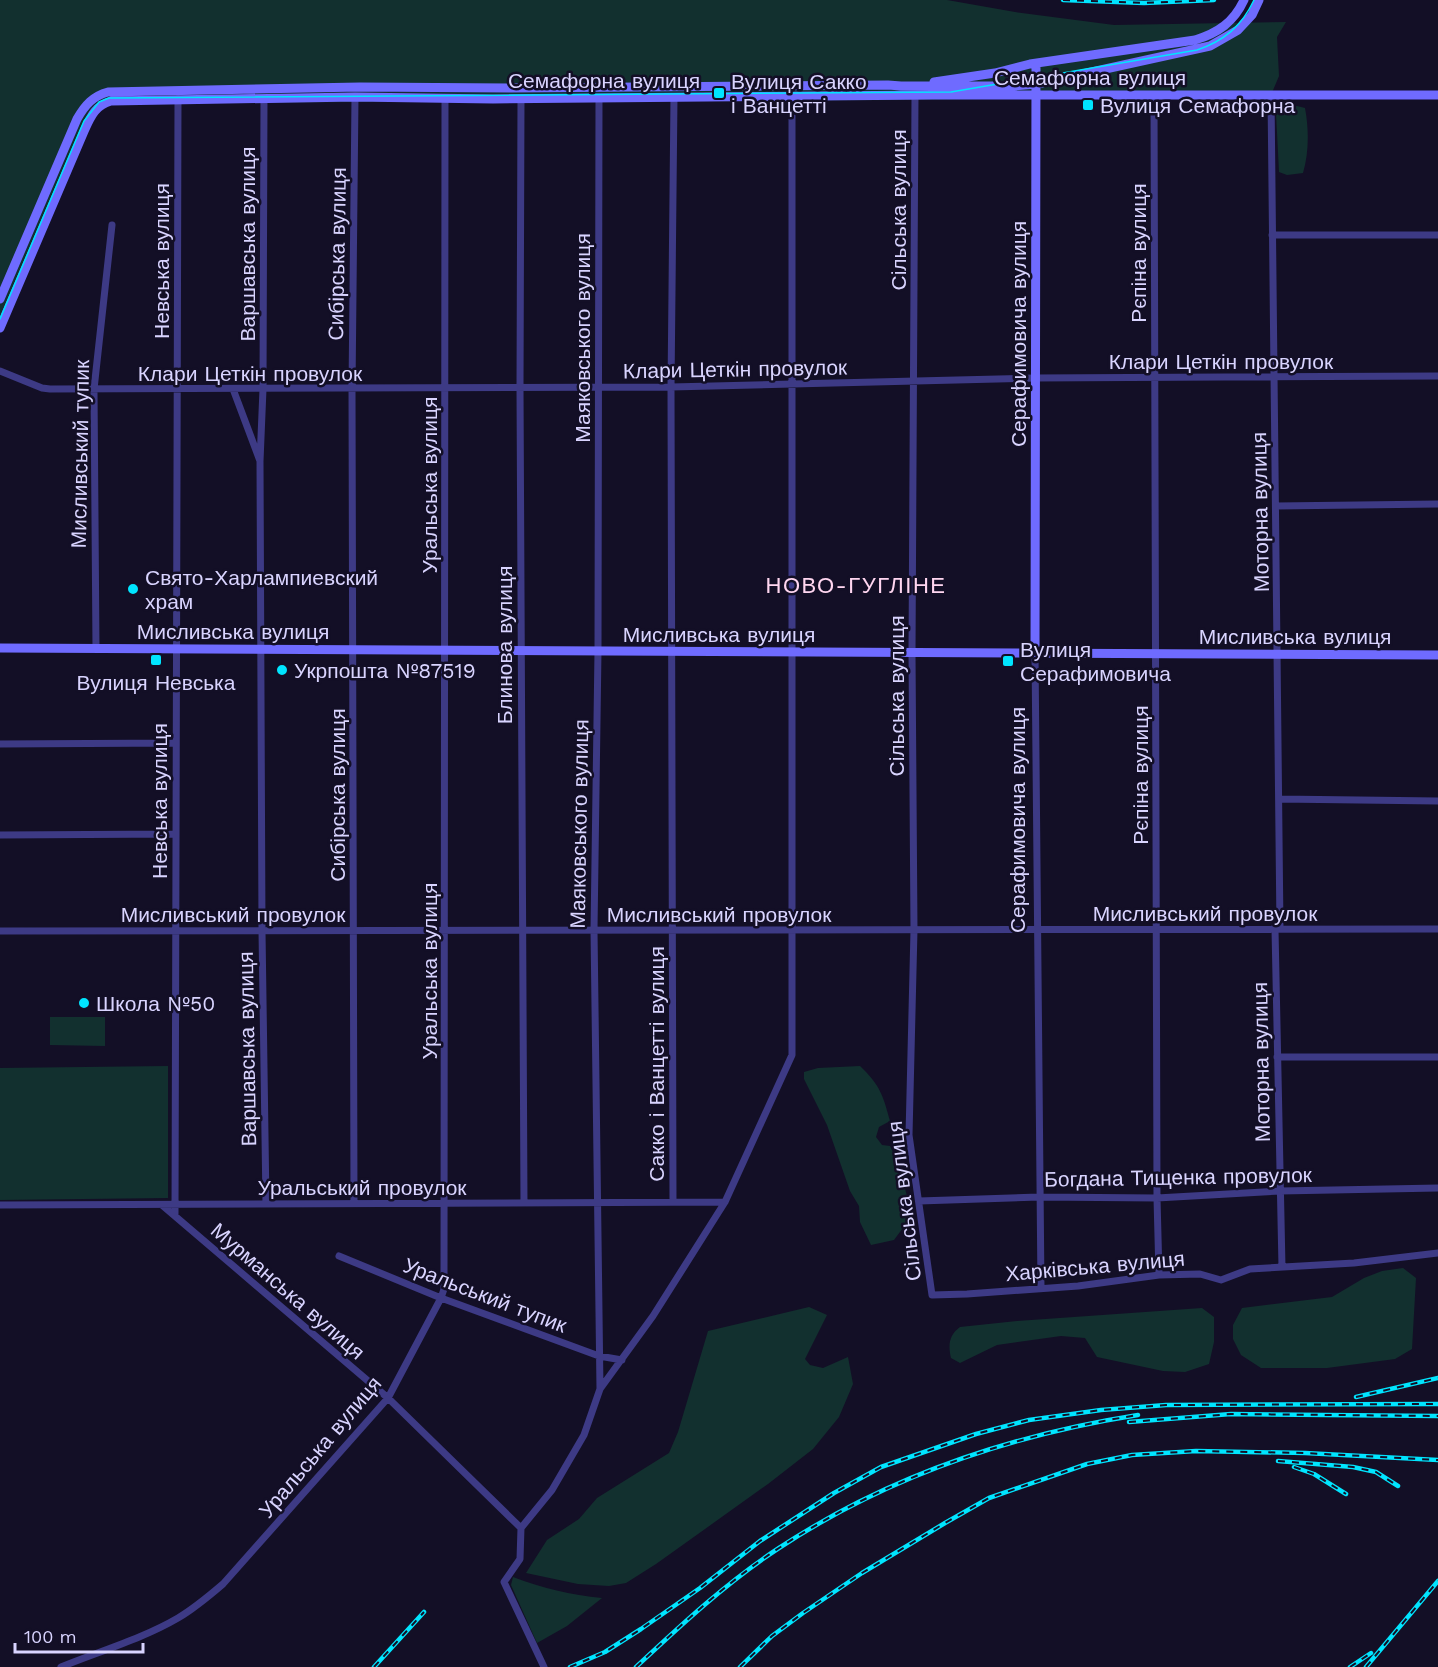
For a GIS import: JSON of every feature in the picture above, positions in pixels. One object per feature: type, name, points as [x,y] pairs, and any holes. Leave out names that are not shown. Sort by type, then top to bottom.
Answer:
[{"type":"main road","name":"Семафорна вулиця","points":[[888,85],[950,80],[1206,37],[1226,26],[1240,10],[1244,0]]},
{"type":"main road","name":"Семафорна вулиця","points":[[130,95],[360,87],[1014,86],[1037,84],[1210,46],[1238,30],[1251,15],[1259,0]]},
{"type":"main road","name":"Серафимовича вулиця","points":[[1035,653],[1036,64]]},
{"type":"main road","name":"Блинова вулиця","points":[[521,88],[521,98]]},
{"type":"main road","points":[[0,299],[56,166],[84,107],[100,94],[130,95]]},
{"type":"main road","name":"Семафорна вулиця","points":[[130,95],[178,99],[1438,95]]},
{"type":"main road","points":[[0,328],[62,179],[92,114],[107,102],[130,95]]},
{"type":"main road","name":"Мисливська вулиця","points":[[0,648],[1438,655]]},
{"type":"street","name":"Сільська вулиця","points":[[915,95],[912,653],[914,930],[909,1135],[932,1295]]},
{"type":"street","name":"Рєпіна вулиця","points":[[1154,95],[1159,1275]]},
{"type":"street","name":"Моторна вулиця","points":[[1270,95],[1278,654],[1277,1057],[1282,1267]]},
{"type":"street","points":[[600,1389],[653,1317],[725,1202],[792,1056],[794,930],[792,96]]},
{"type":"street","name":"Сакко і Ванцетті вулиця","points":[[673,1202],[671,387],[674,97]]},
{"type":"street","name":"Сибірська вулиця","points":[[354,1203],[352,389],[355,98]]},
{"type":"street","name":"Уральська вулиця","points":[[61,1667],[178,1618],[223,1584],[388,1398],[441,1298],[446,1280],[445,98]]},
{"type":"street","name":"Блинова вулиця","points":[[521,98],[524,1203]]},
{"type":"street","name":"Маяковського вулиця","points":[[521,1528],[552,1490],[584,1435],[600,1389],[594,930],[598,651],[599,98]]},
{"type":"street","name":"Невська вулиця","points":[[175,1216],[178,99]]},
{"type":"street","name":"Варшавська вулиця","points":[[264,99],[263,389],[260,461],[266,1204]]},
{"type":"street","name":"Мисливський тупик","points":[[96,649],[94,389],[112,225]]},
{"type":"street","points":[[1272,235],[1438,234]]},
{"type":"street","name":"Клари Цеткін провулок","points":[[0,371],[42,388],[94,389],[598,388],[1035,378],[1438,376]]},
{"type":"street","name":"Варшавська вулиця","points":[[233,388],[260,461]]},
{"type":"street","points":[[1276,506],[1438,504]]},
{"type":"street","name":"Серафимовича вулиця","points":[[1035,653],[1041,1288]]},
{"type":"street","points":[[0,744],[176,743]]},
{"type":"street","points":[[1279,799],[1438,801]]},
{"type":"street","points":[[0,835],[175,834]]},
{"type":"street","name":"Мисливський провулок","points":[[0,931],[1438,929]]},
{"type":"street","points":[[1277,1057],[1438,1057]]},
{"type":"street","name":"Богдана Тищенка провулок","points":[[919,1201],[1039,1197],[1157,1198],[1280,1191],[1438,1188]]},
{"type":"street","name":"Уральський провулок","points":[[0,1205],[725,1202]]},
{"type":"street","name":"Мурманська вулиця","points":[[162,1204],[388,1398],[521,1528]]},
{"type":"street","name":"Харківська вулиця","points":[[932,1295],[1078,1286],[1159,1275],[1200,1274],[1221,1280],[1250,1269],[1354,1263],[1438,1253]]},
{"type":"street","name":"Уральський тупик","points":[[339,1256],[441,1298],[599,1356],[622,1359]]},
{"type":"street","points":[[521,1528],[520,1559],[504,1582],[544,1667]]},
{"type":"green space","points":[[0,0],[947,0],[1015,12],[1114,25],[1286,22],[1277,37],[1279,76],[1271,95],[915,100],[117,103],[104,106],[92,114],[0,328]]},
{"type":"green space","points":[[1283,107],[1305,108],[1308,133],[1306,157],[1303,173],[1287,175],[1279,172],[1276,113]]},
{"type":"green space","points":[[50,1017],[105,1017],[105,1046],[50,1045]]},
{"type":"green space","points":[[168,1066],[168,1198],[0,1200],[0,1068]]},
{"type":"green space","points":[[860,1066],[872,1079],[883,1097],[890,1121],[879,1127],[876,1137],[882,1145],[890,1146],[898,1162],[908,1200],[908,1221],[894,1240],[871,1245],[860,1222],[859,1206],[850,1191],[827,1125],[804,1079],[804,1072],[818,1068]]},
{"type":"green space","points":[[1403,1268],[1416,1278],[1412,1349],[1395,1359],[1327,1368],[1261,1368],[1241,1355],[1233,1339],[1233,1325],[1242,1308],[1332,1297],[1364,1278],[1382,1271]]},
{"type":"green space","points":[[809,1307],[827,1315],[805,1359],[810,1365],[823,1368],[848,1357],[853,1384],[839,1417],[813,1449],[768,1484],[626,1583],[609,1586],[578,1584],[526,1573],[547,1540],[579,1519],[597,1498],[669,1453],[678,1432],[708,1331]]},
{"type":"green space","points":[[1202,1308],[1214,1317],[1214,1342],[1209,1364],[1185,1372],[1163,1371],[1097,1357],[1085,1338],[1061,1336],[997,1345],[960,1363],[951,1358],[950,1353],[952,1337],[960,1327]]},
{"type":"green space","points":[[513,1577],[557,1590],[602,1598],[567,1626],[537,1643],[511,1585]]},
{"type":"tram line","points":[[0,319],[84,121],[99,102],[109,98],[951,92],[1197,50],[1216,42],[1238,25],[1254,0]]},
{"type":"railway","points":[[1063,0],[1144,3],[1214,0]]},
{"type":"railway","points":[[1356,1397],[1438,1378]]},
{"type":"railway","points":[[570,1667],[605,1652],[641,1629],[700,1588],[760,1541],[834,1493],[881,1467],[976,1434],[1029,1420],[1101,1410],[1166,1405],[1438,1404]]},
{"type":"railway","points":[[1129,1422],[1231,1414],[1438,1416]]},
{"type":"railway","points":[[636,1667],[705,1604],[760,1561],[820,1523],[863,1500],[951,1462],[997,1447],[1044,1434],[1138,1415]]},
{"type":"railway","points":[[740,1667],[772,1636],[803,1613],[862,1573],[945,1523],[989,1498],[1087,1464],[1132,1455],[1196,1451],[1305,1453],[1438,1460]]},
{"type":"railway","points":[[1278,1461],[1353,1467],[1376,1472],[1398,1486]]},
{"type":"railway","points":[[1294,1467],[1314,1474],[1346,1494]]},
{"type":"railway","points":[[1366,1667],[1438,1581]]},
{"type":"railway","points":[[374,1667],[424,1612]]},
{"type":"railway","points":[[1350,1667],[1371,1653]]},
{"type":"place","name":"Вулиця Сакко і Ванцетті","points":[[719,93]]},
{"type":"place","name":"Вулиця Семафорна","points":[[1088,105]]},
{"type":"place","name":"Свято-Харлампиевский храм","points":[[133,589]]},
{"type":"place","name":"Вулиця Невська","points":[[156,660]]},
{"type":"place","name":"Вулиця Серафимовича","points":[[1008,661]]},
{"type":"place","name":"Укрпошта №87519","points":[[282,670]]},
{"type":"place","name":"Школа №50","points":[[84,1003]]},
{"type":"district","name":"НОВО-ГУГЛІНЕ","points":[[856,585]]}]
